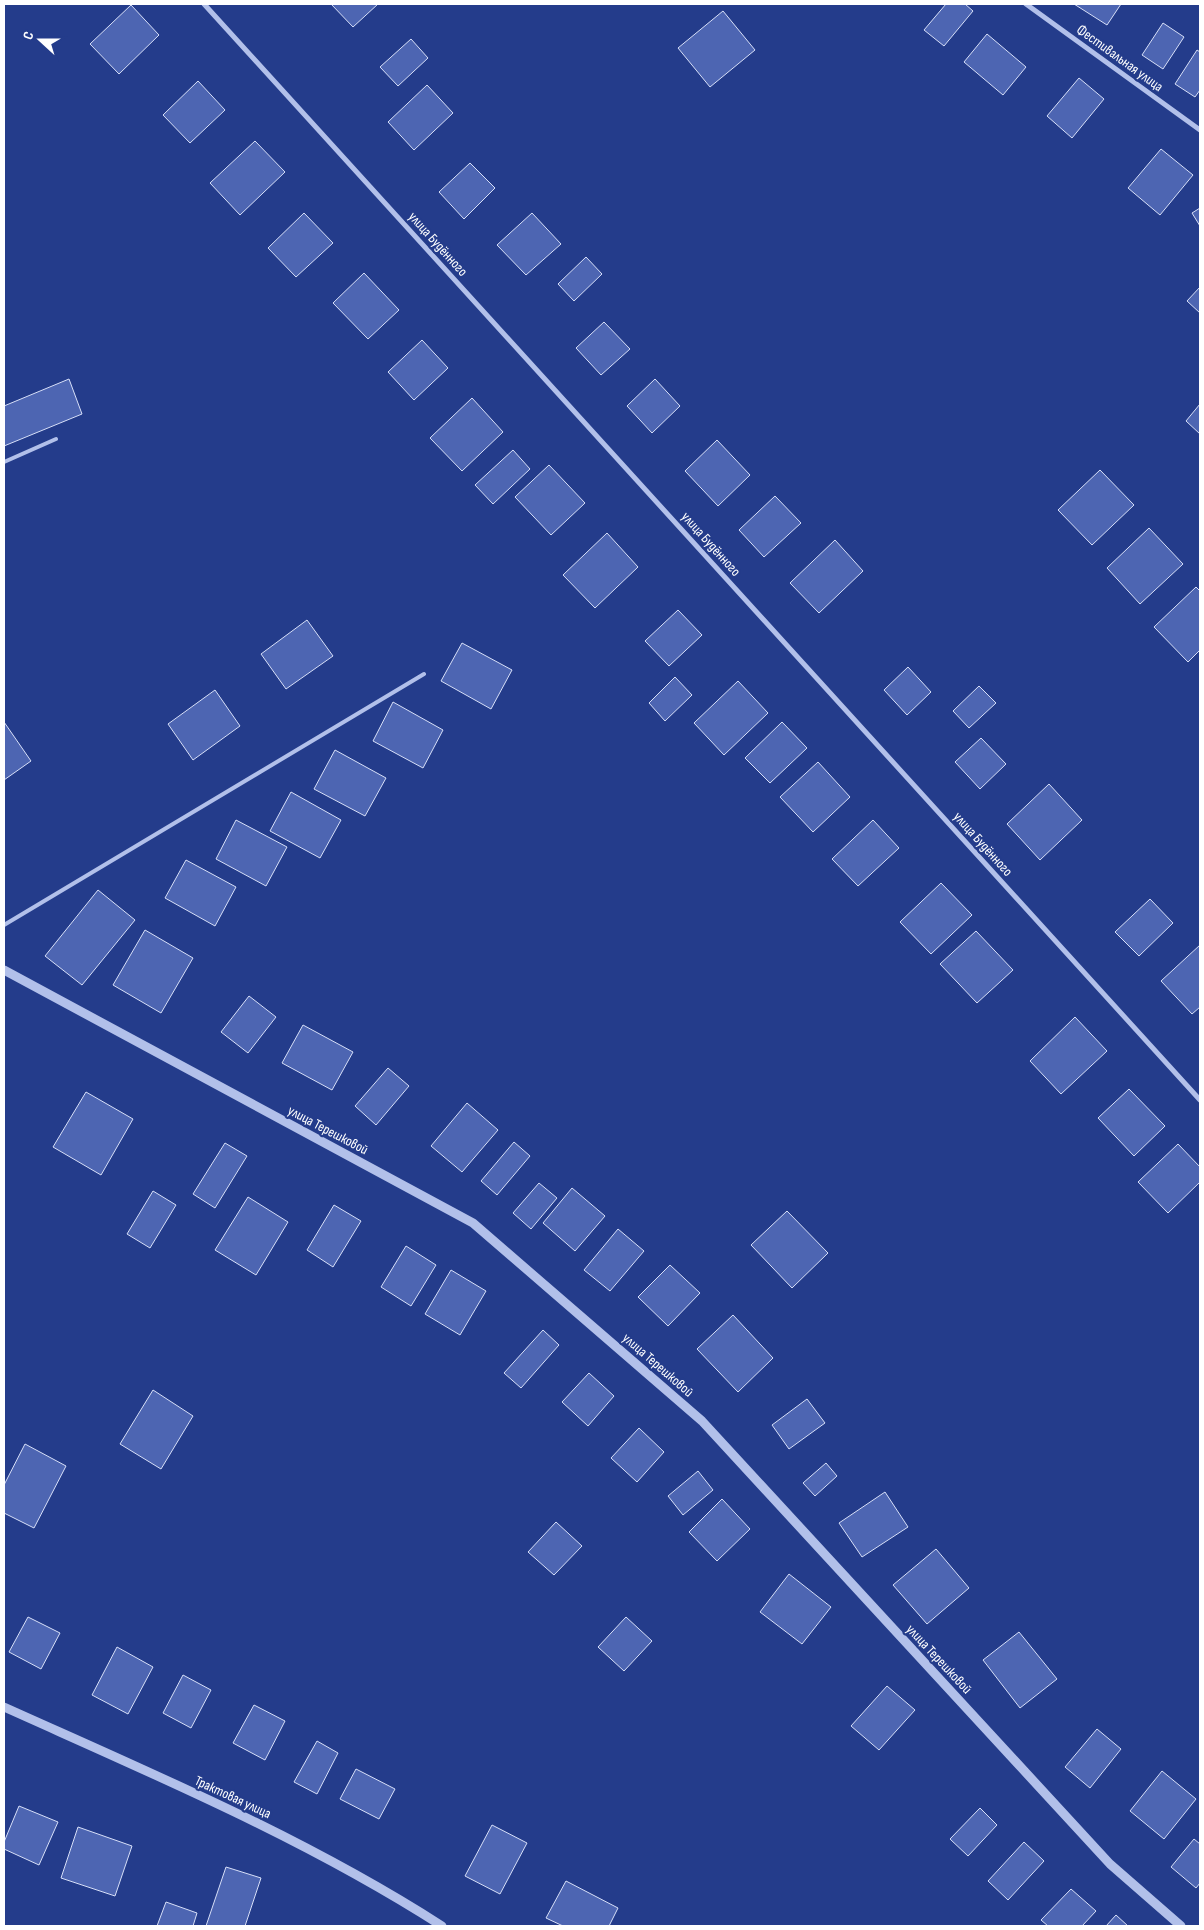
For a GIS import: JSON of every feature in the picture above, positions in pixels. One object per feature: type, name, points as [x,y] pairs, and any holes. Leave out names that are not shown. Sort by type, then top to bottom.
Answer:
[{"type":"street","name":"улица Будённого","points":[[204,4],[1200,1100]]},
{"type":"street","name":"Фестивальная улица","points":[[1026,4],[1200,130]]},
{"type":"street","name":"улица Терешковой","points":[[4,970],[473,1223],[702,1421],[1110,1864],[1181,1926]]},
{"type":"street","name":"Трактовая улица","points":[[4,1707],[292,1839],[399,1898],[438,1925]]},
{"type":"lane","points":[[4,462],[56,439]]},
{"type":"lane","points":[[4,925],[424,674]]},
{"type":"building","points":[[331,4],[378,4],[353,27]]},
{"type":"building","points":[[946,4],[965,4],[973,11],[944,46],[924,30]]},
{"type":"building","points":[[1074,4],[1121,4],[1107,25]]},
{"type":"building","points":[[131,5],[159,35],[119,74],[90,44]]},
{"type":"building","points":[[723,11],[755,50],[710,87],[678,48]]},
{"type":"building","points":[[1163,23],[1184,37],[1163,69],[1142,55]]},
{"type":"building","points":[[987,34],[1026,67],[1003,95],[964,62]]},
{"type":"building","points":[[411,39],[428,58],[398,86],[380,67]]},
{"type":"building","points":[[1197,50],[1200,52],[1200,90],[1195,97],[1175,84]]},
{"type":"building","points":[[1079,78],[1104,99],[1072,138],[1047,116]]},
{"type":"building","points":[[198,81],[225,110],[190,143],[163,115]]},
{"type":"building","points":[[427,85],[453,113],[414,150],[388,122]]},
{"type":"building","points":[[255,141],[285,172],[240,215],[210,183]]},
{"type":"building","points":[[1161,149],[1193,175],[1160,215],[1128,188]]},
{"type":"building","points":[[470,163],[495,188],[464,219],[439,192]]},
{"type":"building","points":[[1200,208],[1200,226],[1192,213]]},
{"type":"building","points":[[304,213],[333,243],[296,277],[268,248]]},
{"type":"building","points":[[532,213],[561,244],[526,275],[497,245]]},
{"type":"building","points":[[586,257],[602,274],[574,301],[558,284]]},
{"type":"building","points":[[364,273],[399,310],[368,339],[333,303]]},
{"type":"building","points":[[1200,287],[1200,313],[1187,301]]},
{"type":"building","points":[[604,322],[630,349],[601,375],[576,348]]},
{"type":"building","points":[[422,340],[448,368],[414,400],[388,372]]},
{"type":"building","points":[[69,379],[82,414],[4,446],[4,406]]},
{"type":"building","points":[[655,379],[680,406],[652,433],[627,406]]},
{"type":"building","points":[[472,398],[503,432],[462,471],[430,438]]},
{"type":"building","points":[[1200,404],[1200,434],[1186,421]]},
{"type":"building","points":[[717,440],[750,475],[718,506],[685,471]]},
{"type":"building","points":[[513,450],[530,469],[493,504],[475,485]]},
{"type":"building","points":[[549,465],[585,503],[551,535],[515,497]]},
{"type":"building","points":[[1100,470],[1134,505],[1092,545],[1058,510]]},
{"type":"building","points":[[775,496],[801,523],[764,557],[739,530]]},
{"type":"building","points":[[1149,528],[1183,564],[1140,604],[1107,568]]},
{"type":"building","points":[[607,533],[638,567],[595,608],[563,575]]},
{"type":"building","points":[[835,540],[863,571],[819,613],[790,583]]},
{"type":"building","points":[[1196,587],[1200,591],[1200,650],[1188,662],[1154,627]]},
{"type":"building","points":[[678,610],[702,635],[669,666],[645,641]]},
{"type":"building","points":[[307,620],[333,656],[286,689],[261,654]]},
{"type":"building","points":[[462,643],[512,670],[491,709],[441,681]]},
{"type":"building","points":[[908,667],[931,692],[907,715],[884,690]]},
{"type":"building","points":[[675,677],[692,695],[665,721],[649,703]]},
{"type":"building","points":[[738,681],[768,713],[724,755],[694,723]]},
{"type":"building","points":[[979,686],[996,703],[969,728],[953,711]]},
{"type":"building","points":[[215,690],[240,726],[193,760],[168,724]]},
{"type":"building","points":[[393,702],[443,730],[423,768],[373,741]]},
{"type":"building","points":[[4,722],[31,761],[4,780]]},
{"type":"building","points":[[782,722],[807,748],[770,783],[745,758]]},
{"type":"building","points":[[981,738],[1006,764],[980,789],[955,762]]},
{"type":"building","points":[[335,750],[386,778],[365,816],[314,789]]},
{"type":"building","points":[[818,762],[850,797],[813,832],[780,797]]},
{"type":"building","points":[[1049,784],[1082,820],[1040,860],[1007,824]]},
{"type":"building","points":[[291,792],[341,820],[320,858],[270,831]]},
{"type":"building","points":[[236,820],[287,847],[266,886],[216,859]]},
{"type":"building","points":[[873,820],[899,848],[858,886],[832,859]]},
{"type":"building","points":[[186,860],[236,887],[215,926],[165,898]]},
{"type":"building","points":[[941,883],[972,915],[931,954],[900,922]]},
{"type":"building","points":[[98,890],[135,920],[82,985],[45,956]]},
{"type":"building","points":[[1150,899],[1173,923],[1139,956],[1115,932]]},
{"type":"building","points":[[145,930],[193,958],[161,1013],[113,985]]},
{"type":"building","points":[[976,931],[1013,970],[977,1003],[940,964]]},
{"type":"building","points":[[1200,945],[1200,1007],[1192,1014],[1161,981]]},
{"type":"building","points":[[249,996],[276,1017],[248,1053],[221,1032]]},
{"type":"building","points":[[1075,1017],[1107,1051],[1061,1094],[1030,1061]]},
{"type":"building","points":[[303,1025],[353,1052],[332,1090],[282,1063]]},
{"type":"building","points":[[388,1068],[409,1086],[376,1125],[355,1106]]},
{"type":"building","points":[[1129,1089],[1165,1126],[1134,1156],[1098,1118]]},
{"type":"building","points":[[86,1092],[133,1119],[101,1175],[53,1147]]},
{"type":"building","points":[[467,1103],[498,1130],[462,1172],[431,1146]]},
{"type":"building","points":[[514,1142],[530,1156],[497,1195],[481,1181]]},
{"type":"building","points":[[225,1143],[247,1156],[215,1208],[193,1194]]},
{"type":"building","points":[[1178,1144],[1200,1167],[1200,1182],[1168,1213],[1138,1182]]},
{"type":"building","points":[[539,1183],[557,1198],[531,1229],[513,1213]]},
{"type":"building","points":[[572,1188],[605,1216],[575,1251],[543,1223]]},
{"type":"building","points":[[153,1191],[176,1205],[150,1248],[127,1234]]},
{"type":"building","points":[[248,1197],[288,1222],[256,1275],[215,1250]]},
{"type":"building","points":[[334,1205],[361,1221],[333,1267],[307,1250]]},
{"type":"building","points":[[787,1211],[828,1253],[792,1288],[751,1245]]},
{"type":"building","points":[[618,1229],[644,1251],[610,1291],[584,1270]]},
{"type":"building","points":[[406,1246],[436,1265],[411,1306],[381,1287]]},
{"type":"building","points":[[670,1265],[700,1293],[668,1326],[638,1297]]},
{"type":"building","points":[[451,1270],[486,1291],[460,1335],[425,1314]]},
{"type":"building","points":[[733,1315],[773,1358],[738,1392],[697,1349]]},
{"type":"building","points":[[543,1330],[559,1345],[521,1388],[504,1373]]},
{"type":"building","points":[[589,1373],[614,1396],[588,1426],[562,1402]]},
{"type":"building","points":[[153,1390],[193,1416],[161,1469],[120,1444]]},
{"type":"building","points":[[807,1399],[825,1423],[789,1449],[772,1425]]},
{"type":"building","points":[[639,1428],[664,1452],[637,1482],[611,1458]]},
{"type":"building","points":[[25,1444],[66,1466],[34,1528],[4,1513],[4,1485]]},
{"type":"building","points":[[826,1463],[837,1476],[815,1496],[803,1483]]},
{"type":"building","points":[[698,1471],[713,1490],[683,1515],[668,1496]]},
{"type":"building","points":[[885,1492],[908,1527],[862,1557],[839,1523]]},
{"type":"building","points":[[722,1499],[750,1529],[717,1561],[689,1532]]},
{"type":"building","points":[[556,1522],[582,1546],[554,1575],[528,1552]]},
{"type":"building","points":[[936,1549],[969,1588],[927,1624],[893,1585]]},
{"type":"building","points":[[789,1574],[831,1607],[802,1644],[760,1612]]},
{"type":"building","points":[[28,1617],[60,1633],[41,1669],[9,1652]]},
{"type":"building","points":[[626,1617],[652,1641],[624,1671],[598,1647]]},
{"type":"building","points":[[1019,1632],[1057,1679],[1020,1708],[983,1660]]},
{"type":"building","points":[[117,1647],[153,1667],[128,1714],[92,1695]]},
{"type":"building","points":[[183,1675],[211,1690],[191,1728],[163,1713]]},
{"type":"building","points":[[887,1686],[915,1710],[879,1750],[851,1726]]},
{"type":"building","points":[[254,1705],[285,1721],[265,1760],[233,1743]]},
{"type":"building","points":[[1097,1729],[1121,1749],[1090,1788],[1065,1767]]},
{"type":"building","points":[[317,1741],[338,1753],[317,1794],[294,1782]]},
{"type":"building","points":[[356,1769],[395,1789],[379,1819],[340,1799]]},
{"type":"building","points":[[1162,1771],[1196,1799],[1164,1839],[1130,1811]]},
{"type":"building","points":[[19,1806],[58,1822],[39,1865],[4,1849],[4,1842]]},
{"type":"building","points":[[980,1808],[997,1825],[968,1856],[950,1839]]},
{"type":"building","points":[[492,1825],[527,1843],[500,1894],[465,1876]]},
{"type":"building","points":[[78,1827],[132,1846],[115,1896],[61,1878]]},
{"type":"building","points":[[1194,1839],[1200,1844],[1200,1883],[1196,1888],[1171,1867]]},
{"type":"building","points":[[1024,1842],[1044,1861],[1008,1900],[988,1881]]},
{"type":"building","points":[[226,1867],[261,1878],[245,1926],[206,1926]]},
{"type":"building","points":[[566,1881],[618,1908],[609,1926],[563,1926],[546,1918]]},
{"type":"building","points":[[1071,1889],[1096,1911],[1082,1926],[1048,1926],[1041,1920]]},
{"type":"building","points":[[166,1902],[197,1913],[193,1926],[157,1926]]},
{"type":"building","points":[[1116,1915],[1128,1926],[1106,1926]]}]
